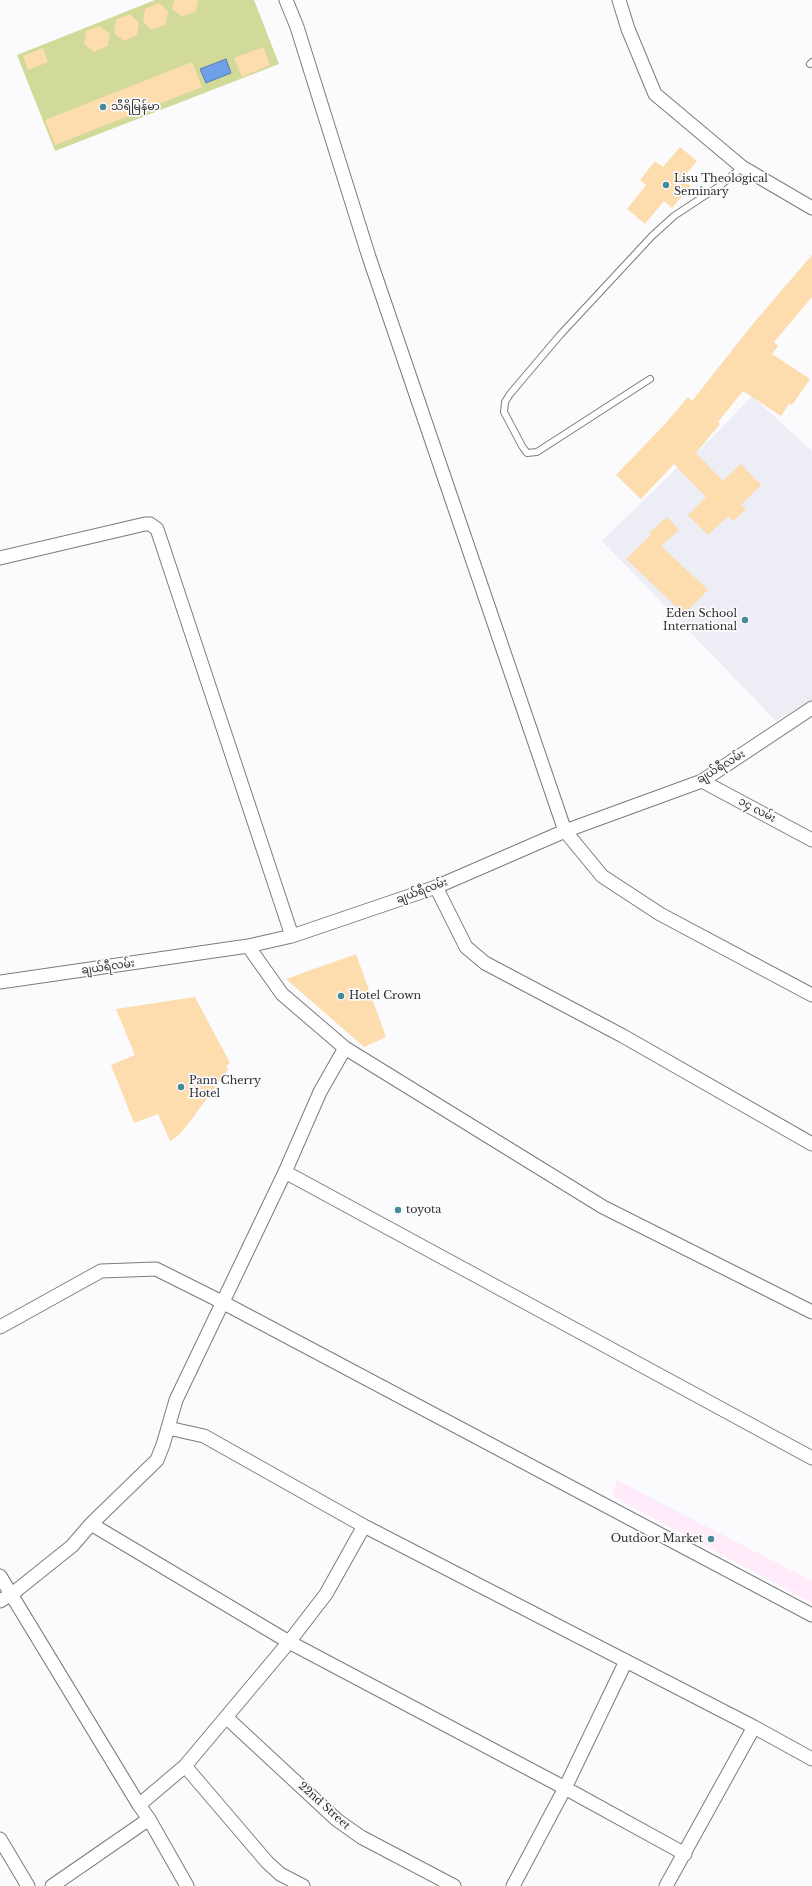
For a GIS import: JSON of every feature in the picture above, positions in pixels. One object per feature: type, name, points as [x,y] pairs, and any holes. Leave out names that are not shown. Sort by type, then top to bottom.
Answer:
[{"type":"street","points":[[286,0],[297,28],[372,264],[565,831],[602,876],[660,914],[812,995]]},
{"type":"street","points":[[619,0],[628,29],[656,94],[742,167],[812,208]]},
{"type":"street","points":[[0,558],[146,524],[150,524],[157,529],[292,936]]},
{"type":"street","name":"ချယ်ရီလမ်း","points":[[0,982],[248,946],[292,936],[436,887],[565,831],[702,781],[812,708]]},
{"type":"street","name":"၁၄ လမ်း","points":[[702,781],[812,840]]},
{"type":"street","points":[[436,887],[466,947],[485,963],[622,1036],[812,1144]]},
{"type":"street","points":[[248,946],[282,994],[344,1048],[603,1207],[812,1312]]},
{"type":"street","points":[[0,1601],[12,1594],[72,1546],[92,1524],[157,1460],[176,1400],[285,1172],[320,1092],[344,1048]]},
{"type":"street","points":[[285,1172],[812,1458]]},
{"type":"street","points":[[0,1327],[101,1271],[156,1269],[222,1302],[812,1615]]},
{"type":"street","points":[[168,1428],[204,1436],[364,1526],[754,1727],[812,1759]]},
{"type":"street","points":[[92,1524],[289,1642],[565,1788],[685,1854]]},
{"type":"street","points":[[140,1805],[185,1766],[227,1718],[289,1642],[326,1594],[364,1526]]},
{"type":"street","points":[[0,1576],[149,1819],[187,1886]]},
{"type":"street","points":[[513,1886],[565,1788],[626,1661]]},
{"type":"street","name":"22nd Street","points":[[227,1718],[337,1820],[361,1837],[454,1886]]},
{"type":"street","points":[[666,1886],[754,1727]]},
{"type":"street","points":[[185,1766],[267,1862],[280,1874],[303,1886]]},
{"type":"street","points":[[52,1886],[149,1819]]},
{"type":"street","points":[[0,1839],[28,1886]]},
{"type":"lane","points":[[650,379],[537,452],[527,453],[504,412],[505,402],[510,394],[560,335],[652,236],[674,216],[721,185],[742,167]]},
{"type":"shaded area","name":"Eden School International","points":[[752,396],[812,451],[812,700],[776,721],[602,541],[693,452],[700,450]]},
{"type":"shaded area","name":"Outdoor Market","points":[[617,1480],[812,1581],[812,1603],[612,1496]]},
{"type":"green space","name":"သီရိမြန်မာ","points":[[155,0],[254,0],[279,64],[55,151],[17,55]]},
{"type":"water","points":[[226,59],[231,73],[206,83],[200,69]]},
{"type":"building","points":[[174,0],[198,0],[196,11],[182,17],[172,9]]},
{"type":"building","points":[[159,3],[168,11],[166,24],[152,30],[143,22],[145,9]]},
{"type":"building","points":[[130,14],[139,23],[137,35],[124,41],[114,33],[116,20]]},
{"type":"building","points":[[100,26],[110,34],[108,46],[94,52],[84,44],[86,31]]},
{"type":"building","points":[[263,47],[270,65],[242,77],[234,58]]},
{"type":"building","points":[[43,48],[48,62],[28,70],[23,56]]},
{"type":"building","points":[[192,62],[202,87],[55,145],[45,120]]},
{"type":"building","points":[[680,147],[697,161],[682,179],[691,186],[672,208],[664,201],[645,224],[627,209],[646,185],[640,180],[655,161],[663,167]]},
{"type":"building","points":[[812,255],[812,297],[774,342],[778,346],[772,354],[810,379],[792,405],[789,404],[781,416],[743,391],[718,422],[720,424],[696,453],[723,481],[741,464],[761,485],[741,505],[746,509],[733,521],[728,516],[708,535],[688,515],[706,497],[674,464],[641,499],[616,475],[665,424],[688,397],[692,401],[752,325]]},
{"type":"building","points":[[667,517],[679,530],[661,546],[708,590],[684,614],[626,559],[651,535],[649,533]]},
{"type":"building","points":[[356,954],[386,1037],[364,1047],[286,979]]},
{"type":"building","name":"Pann Cherry Hotel","points":[[195,997],[230,1063],[226,1066],[228,1069],[192,1119],[179,1135],[170,1141],[158,1114],[134,1123],[111,1065],[135,1055],[116,1009]]},
{"type":"place","name":"သီရိမြန်မာ","points":[[103,107]]},
{"type":"place","name":"Lisu Theological Seminary","points":[[666,185]]},
{"type":"place","name":"Eden School International","points":[[745,620]]},
{"type":"place","name":"Hotel Crown","points":[[341,996]]},
{"type":"place","name":"Pann Cherry Hotel","points":[[181,1087]]},
{"type":"place","name":"toyota","points":[[398,1210]]},
{"type":"place","name":"Outdoor Market","points":[[711,1539]]}]
